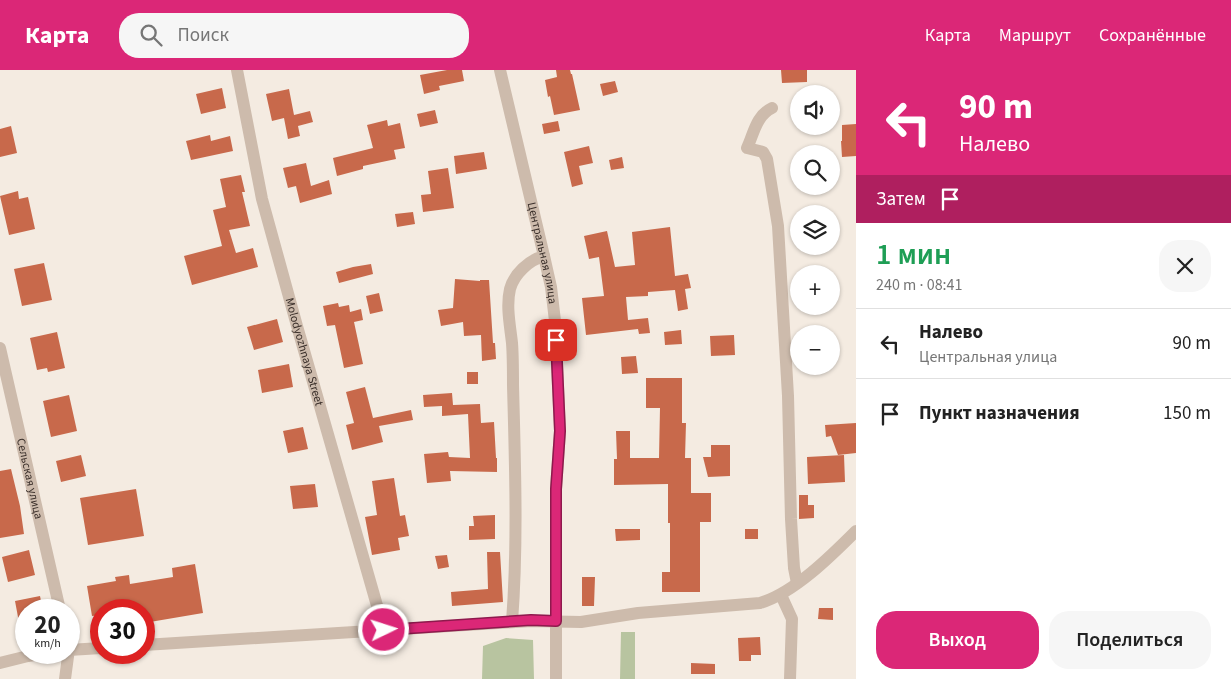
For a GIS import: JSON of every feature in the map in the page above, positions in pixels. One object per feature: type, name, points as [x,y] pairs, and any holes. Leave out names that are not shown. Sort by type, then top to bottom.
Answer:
[{"type":"street","name":"Molodyozhnaya Street","points":[[237,70],[262,199],[384,630]]},
{"type":"street","name":"Центральная улица","points":[[500,70],[551,287],[555,321],[560,431],[556,489],[556,679]]},
{"type":"street","points":[[772,108],[760,118],[747,148],[763,152],[767,159],[778,226],[788,396],[791,519],[794,568],[797,583]]},
{"type":"street","points":[[512,622],[515,528],[514,444],[512,346],[508,301],[510,287],[517,275],[534,259],[544,256]]},
{"type":"street","name":"Сельская улица","points":[[0,348],[57,599]]},
{"type":"street","points":[[155,644],[512,622],[581,622],[638,613],[760,603],[781,595],[808,575],[856,532]]},
{"type":"street","points":[[781,595],[792,619],[790,679]]},
{"type":"street","points":[[0,663],[15,659]]},
{"type":"street","points":[[65,679],[67,664]]},
{"type":"green space","points":[[621,632],[635,632],[635,679],[620,679]]},
{"type":"green space","points":[[506,638],[533,640],[534,679],[482,679],[483,646]]},
{"type":"building","points":[[447,70],[462,70],[464,81],[439,86],[440,90],[424,94],[420,75]]},
{"type":"building","points":[[556,70],[570,70],[580,110],[554,115],[545,80],[557,77]]},
{"type":"building","points":[[781,70],[807,70],[807,82],[782,83]]},
{"type":"building","points":[[615,81],[618,92],[603,96],[600,84]]},
{"type":"building","points":[[222,88],[226,108],[201,114],[196,94]]},
{"type":"building","points":[[289,89],[294,115],[310,111],[313,122],[298,126],[300,136],[288,139],[284,118],[272,121],[266,94]]},
{"type":"building","points":[[435,110],[438,123],[420,127],[417,114]]},
{"type":"building","points":[[387,120],[388,126],[400,123],[405,148],[394,150],[396,159],[363,166],[363,169],[337,176],[333,158],[373,148],[367,125]]},
{"type":"building","points":[[558,121],[560,131],[544,134],[542,124]]},
{"type":"building","points":[[856,124],[856,156],[842,157],[842,125]]},
{"type":"building","points":[[11,126],[17,153],[0,157],[0,129]]},
{"type":"building","points":[[210,135],[211,141],[230,136],[233,151],[191,160],[186,141]]},
{"type":"building","points":[[589,146],[593,163],[579,166],[583,184],[572,187],[564,152]]},
{"type":"building","points":[[484,152],[487,169],[456,174],[454,156]]},
{"type":"building","points":[[622,157],[624,168],[611,170],[609,160]]},
{"type":"building","points":[[306,163],[311,186],[329,180],[332,194],[300,203],[296,186],[288,188],[283,168]]},
{"type":"building","points":[[448,168],[454,208],[423,212],[421,195],[431,194],[428,171]]},
{"type":"building","points":[[241,175],[245,192],[242,192],[250,226],[229,230],[236,253],[253,248],[258,267],[192,285],[184,256],[222,246],[213,210],[226,207],[220,179]]},
{"type":"building","points":[[18,191],[19,199],[28,197],[35,229],[9,235],[0,196]]},
{"type":"building","points":[[413,212],[415,224],[397,227],[395,214]]},
{"type":"building","points":[[670,227],[675,276],[688,274],[691,288],[685,289],[688,309],[678,311],[675,290],[648,292],[648,296],[626,297],[628,320],[648,318],[650,333],[639,334],[638,329],[586,335],[582,298],[604,296],[599,257],[589,259],[584,236],[607,231],[615,267],[635,265],[632,232]]},
{"type":"building","points":[[44,263],[52,300],[22,306],[14,269]]},
{"type":"building","points":[[371,264],[373,274],[339,283],[336,272]]},
{"type":"building","points":[[455,279],[489,280],[493,343],[495,343],[496,359],[482,361],[481,335],[464,336],[463,322],[441,326],[438,310],[453,308]]},
{"type":"building","points":[[379,293],[383,311],[370,314],[366,296]]},
{"type":"building","points":[[338,303],[339,307],[349,305],[350,312],[361,309],[363,320],[354,322],[363,364],[344,368],[335,325],[327,326],[323,306]]},
{"type":"building","points":[[277,319],[283,342],[254,350],[247,327]]},
{"type":"building","points":[[681,330],[682,344],[665,345],[664,332]]},
{"type":"building","points":[[57,332],[65,368],[48,372],[47,368],[37,370],[30,338]]},
{"type":"building","points":[[734,335],[735,355],[711,356],[710,336]]},
{"type":"building","points":[[636,356],[638,373],[622,374],[621,357]]},
{"type":"building","points":[[289,364],[293,387],[262,393],[258,370]]},
{"type":"building","points":[[467,372],[478,372],[478,384],[467,384]]},
{"type":"building","points":[[646,378],[682,378],[682,423],[686,423],[685,458],[691,458],[691,493],[711,493],[711,522],[700,522],[700,592],[662,592],[662,572],[670,572],[668,484],[614,485],[614,459],[617,459],[616,431],[630,431],[630,458],[659,458],[660,408],[646,408]]},
{"type":"building","points":[[365,387],[373,418],[411,410],[413,420],[379,426],[383,442],[352,450],[346,425],[354,423],[346,392]]},
{"type":"building","points":[[452,393],[453,405],[480,404],[481,423],[494,422],[497,472],[450,471],[451,481],[427,483],[424,454],[448,452],[449,457],[470,458],[468,414],[442,416],[442,406],[424,407],[423,395]]},
{"type":"building","points":[[69,395],[77,431],[51,437],[43,401]]},
{"type":"building","points":[[856,423],[856,453],[838,455],[831,436],[826,437],[825,425]]},
{"type":"building","points":[[303,427],[308,449],[288,453],[283,431]]},
{"type":"building","points":[[711,445],[730,445],[730,476],[708,477],[703,457],[711,457]]},
{"type":"building","points":[[81,455],[86,476],[61,482],[56,461]]},
{"type":"building","points":[[844,455],[845,482],[808,484],[807,457]]},
{"type":"building","points":[[11,469],[20,506],[24,534],[0,538],[0,471]]},
{"type":"building","points":[[394,478],[400,516],[405,515],[409,536],[398,538],[400,550],[372,555],[365,517],[377,515],[372,481]]},
{"type":"building","points":[[315,484],[318,507],[293,509],[290,486]]},
{"type":"building","points":[[136,489],[144,536],[88,545],[80,498]]},
{"type":"building","points":[[799,495],[808,495],[808,505],[814,505],[814,518],[799,519]]},
{"type":"building","points":[[495,515],[495,539],[469,540],[469,526],[474,526],[473,516]]},
{"type":"building","points":[[615,529],[640,529],[640,540],[616,541]]},
{"type":"building","points":[[745,529],[758,529],[758,539],[745,539]]},
{"type":"building","points":[[29,550],[35,575],[8,582],[2,557]]},
{"type":"building","points":[[487,552],[500,552],[503,602],[452,606],[451,592],[488,589]]},
{"type":"building","points":[[447,555],[449,567],[438,569],[435,556]]},
{"type":"building","points":[[195,564],[203,613],[155,621],[155,599],[90,599],[90,604],[87,586],[116,581],[115,577],[129,575],[130,584],[173,577],[172,568]]},
{"type":"building","points":[[582,577],[595,577],[594,606],[582,606]]},
{"type":"building","points":[[40,596],[41,599],[25,599]]},
{"type":"building","points":[[819,608],[833,608],[833,620],[818,619]]},
{"type":"building","points":[[760,637],[761,655],[751,655],[751,661],[739,661],[738,638]]},
{"type":"building","points":[[691,663],[715,664],[715,674],[691,674]]},
{"type":"route","points":[[384,630],[531,620],[556,621],[556,489],[560,431],[556,340]]}]
